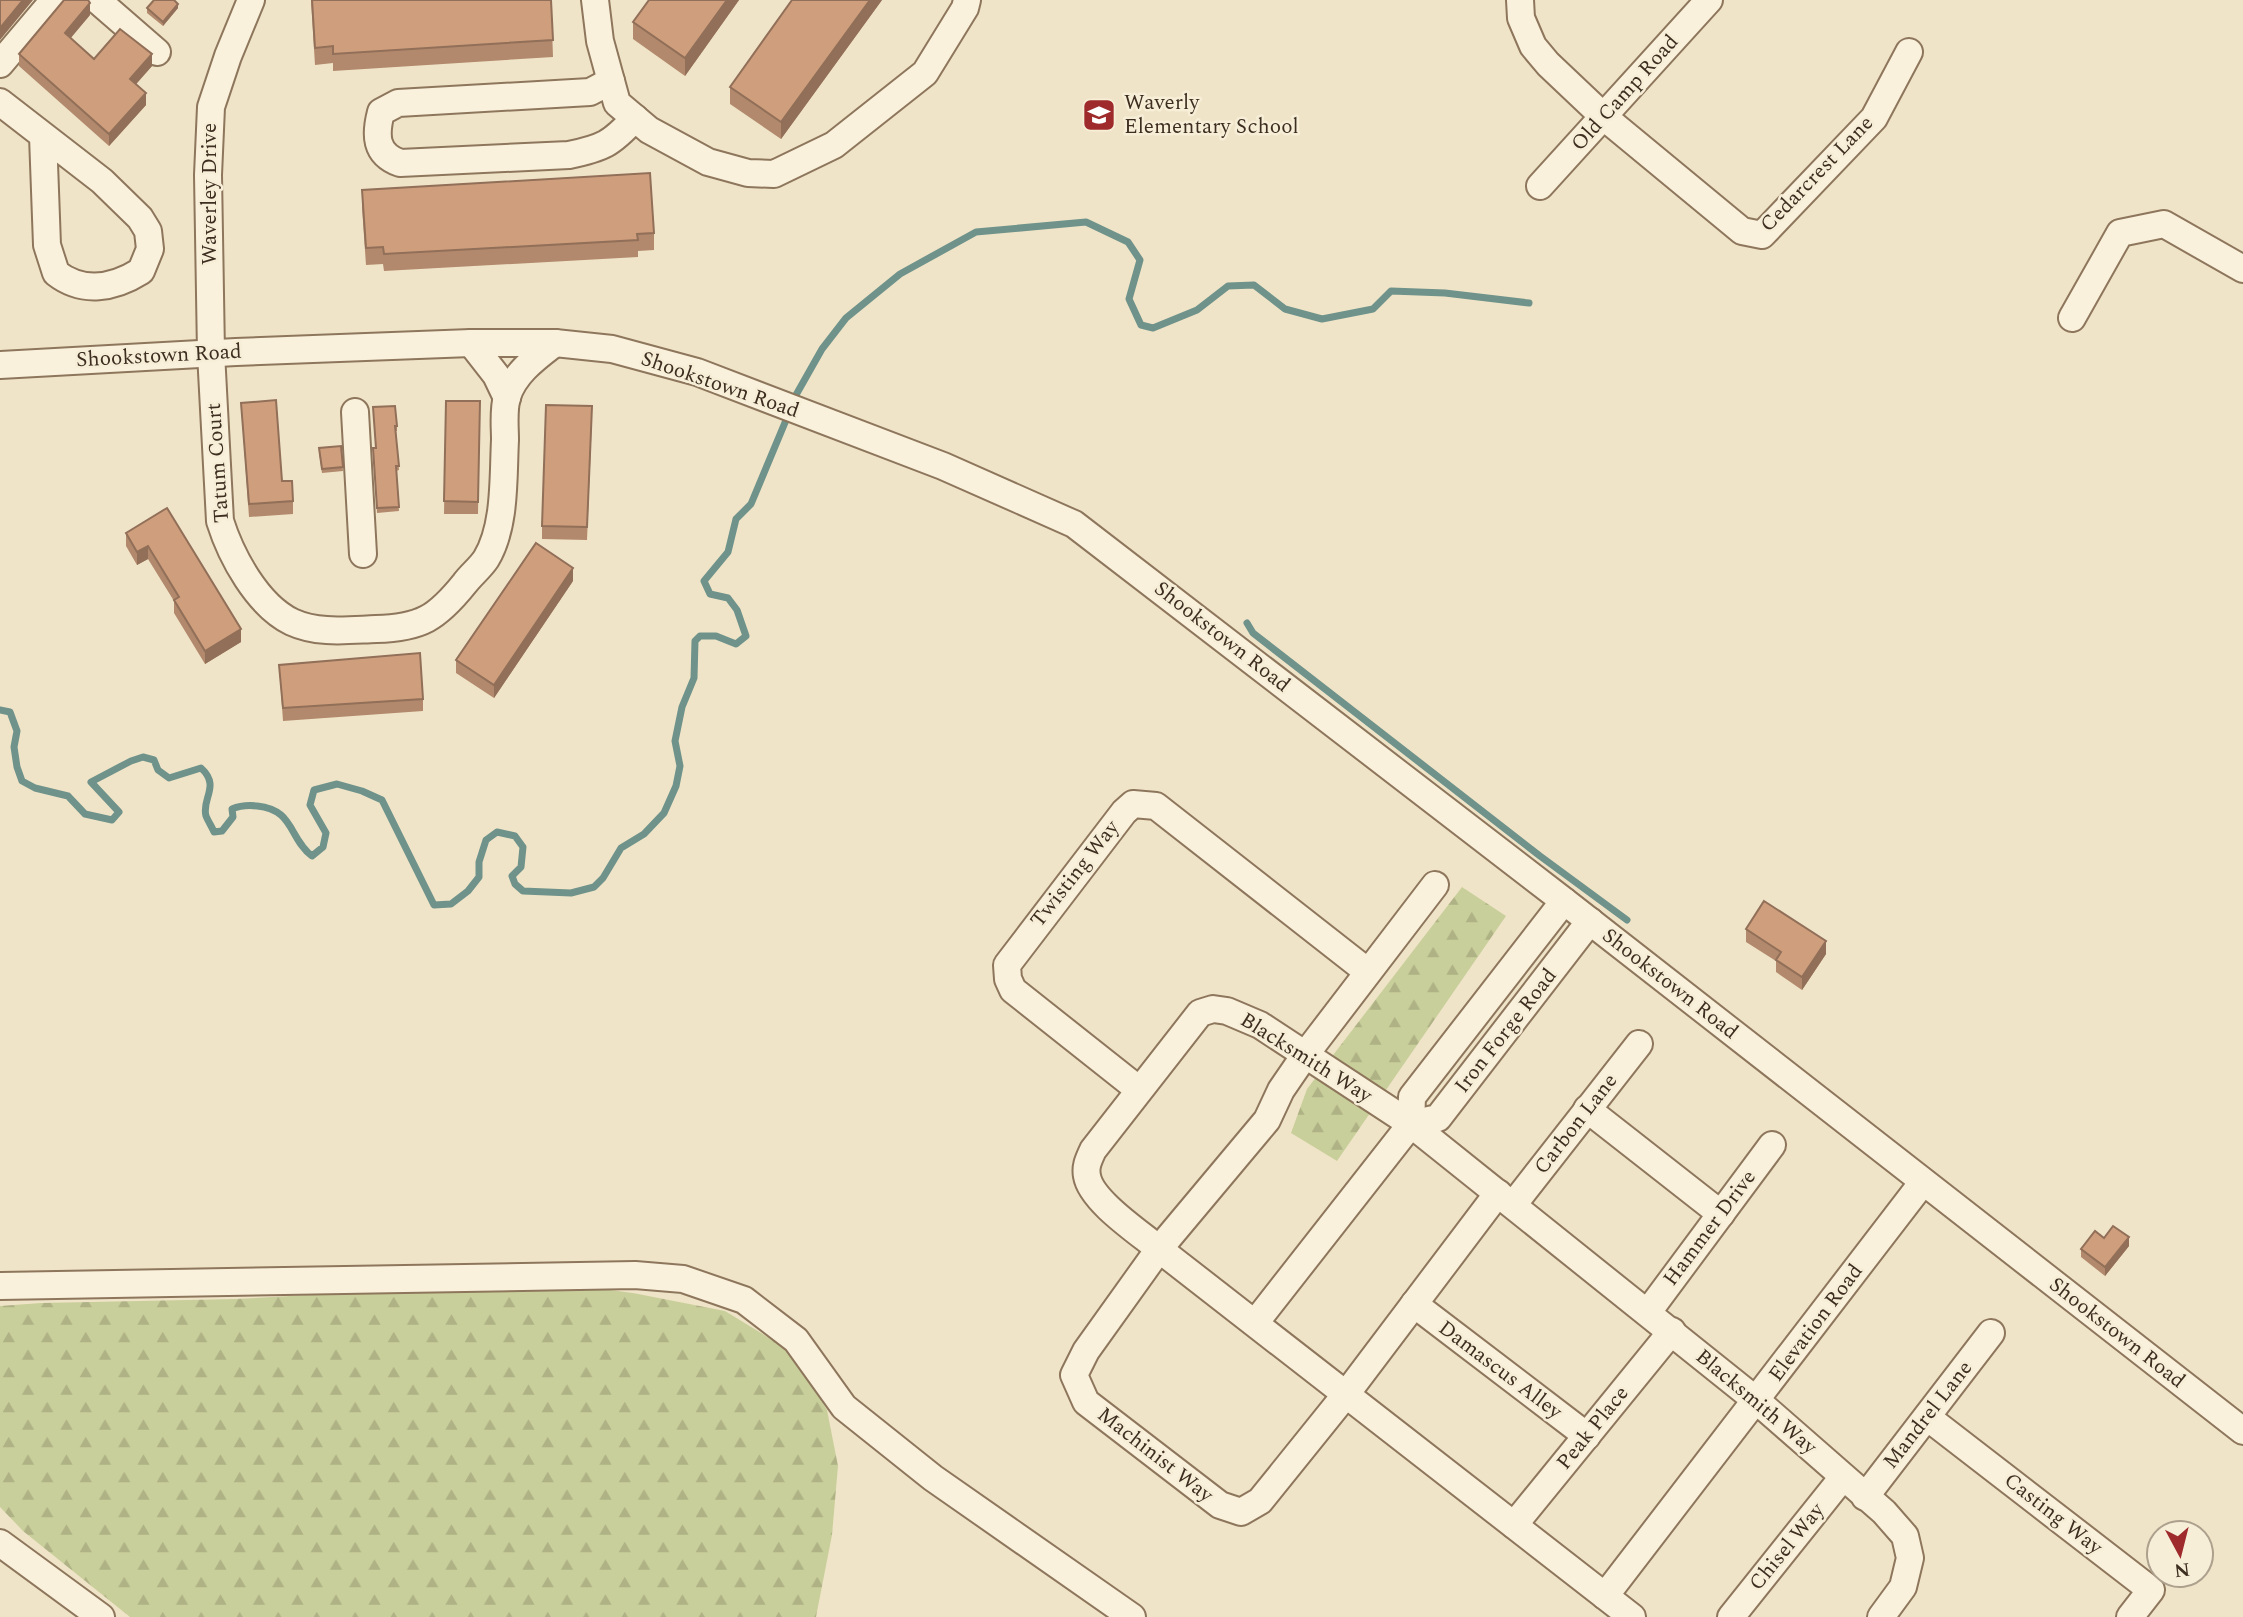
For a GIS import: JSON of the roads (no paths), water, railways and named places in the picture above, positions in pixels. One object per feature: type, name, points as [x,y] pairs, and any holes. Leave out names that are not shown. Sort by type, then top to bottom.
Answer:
[{"type":"street","points":[[0,64],[54,0]]},
{"type":"street","points":[[97,0],[157,52]]},
{"type":"street","name":"Waverley Drive","points":[[211,353],[208,175],[211,107],[251,0]]},
{"type":"street","points":[[595,0],[600,41],[617,103],[649,130],[708,162],[748,173],[774,174],[834,145],[925,72],[965,8],[967,0]]},
{"type":"street","points":[[1520,0],[1521,18],[1533,46],[1548,64],[1604,117]]},
{"type":"street","name":"Old Camp Road","points":[[1540,186],[1709,0]]},
{"type":"street","name":"Cedarcrest Lane","points":[[1604,117],[1742,231],[1762,235],[1874,118],[1909,52]]},
{"type":"street","points":[[611,81],[590,92],[398,103],[381,112],[376,131],[380,147],[388,158],[400,163],[569,155],[595,149],[615,140],[635,118]]},
{"type":"street","points":[[0,102],[102,181],[140,218],[148,231],[150,249],[141,271],[115,285],[96,287],[76,285],[56,273],[47,245],[43,136]]},
{"type":"street","points":[[2073,318],[2120,233],[2164,224],[2243,269]]},
{"type":"street","name":"Shookstown Road","points":[[0,365],[211,353],[471,343],[555,343],[612,349],[697,372],[943,466],[1074,524],[1590,921],[2243,1431]]},
{"type":"street","name":"Tatum Court","points":[[211,353],[217,486],[220,521],[226,541],[240,569],[274,609],[290,621],[328,631],[416,625],[454,599],[485,560],[493,544],[503,478],[506,398],[496,375],[471,343]]},
{"type":"street","points":[[506,398],[516,379],[530,363],[555,343]]},
{"type":"street","points":[[355,412],[363,554]]},
{"type":"street","name":"Twisting Way","points":[[1138,1089],[1013,990],[1008,979],[1007,965],[1124,812],[1133,804],[1156,806],[1368,972]]},
{"type":"street","name":"Machinist Way","points":[[1434,885],[1305,1055],[1281,1090],[1267,1120],[1159,1249],[1086,1351],[1074,1376],[1086,1402],[1220,1505],[1241,1512],[1260,1501],[1414,1304],[1506,1199]]},
{"type":"street","name":"Iron Forge Road","points":[[1255,1323],[1411,1124],[1412,1097],[1564,901]]},
{"type":"street","name":"Iron Forge Road","points":[[1411,1124],[1438,1118],[1590,921]]},
{"type":"street","name":"Blacksmith Way","points":[[1632,1617],[1159,1249],[1110,1208],[1093,1189],[1087,1178],[1086,1164],[1093,1150],[1200,1013],[1213,1009],[1227,1011],[1261,1026],[1411,1124],[1672,1331],[1884,1512],[1905,1536],[1910,1558],[1903,1587],[1881,1617]]},
{"type":"street","name":"Carbon Lane","points":[[1506,1199],[1587,1108],[1639,1044]]},
{"type":"street","points":[[1587,1108],[1721,1214]]},
{"type":"street","name":"Hammer Drive","points":[[1648,1312],[1772,1145]]},
{"type":"street","name":"Elevation Road","points":[[1605,1597],[1923,1182]]},
{"type":"street","points":[[0,1286],[635,1275],[683,1279],[744,1300],[796,1340],[844,1407],[933,1478],[1132,1617]]},
{"type":"street","name":"Damascus Alley","points":[[1414,1304],[1587,1436]]},
{"type":"street","name":"Peak Place","points":[[1514,1525],[1672,1331]]},
{"type":"street","name":"Mandrel Lane","points":[[1865,1497],[1991,1333]]},
{"type":"street","name":"Casting Way","points":[[1927,1417],[2151,1590],[2130,1617]]},
{"type":"street","name":"Chisel Way","points":[[1731,1617],[1843,1477]]},
{"type":"street","points":[[0,1543],[101,1617]]},
{"type":"waterway","points":[[792,402],[822,349],[846,318],[900,274],[976,232],[1086,222],[1128,242],[1140,260],[1129,299],[1141,325],[1153,328],[1197,310],[1228,286],[1254,285],[1285,309],[1322,319],[1373,309],[1391,291],[1445,293],[1529,303]]},
{"type":"waterway","points":[[0,710],[10,712],[17,731],[14,747],[22,781],[35,788],[68,796],[85,814],[112,820],[119,812],[91,782],[143,757],[154,760],[158,770],[169,778],[201,768],[210,781],[205,810],[214,832],[222,831],[233,817],[232,809],[244,806],[264,807],[285,819],[302,846],[312,856],[323,847],[326,833],[310,805],[314,790],[337,784],[382,800],[434,905],[451,904],[468,891],[479,877],[479,862],[486,840],[497,832],[515,836],[523,847],[521,867],[512,876],[515,884],[523,891],[571,893],[594,887],[603,878],[621,848],[644,834],[664,813],[676,786],[680,766],[675,741],[682,707],[694,678],[695,641],[700,636],[716,636],[736,644],[746,636],[737,610],[728,598],[710,594],[704,581],[728,552],[736,519],[751,504],[789,413]]},
{"type":"waterway","points":[[1247,623],[1253,633],[1540,856],[1627,920]]},
{"type":"place","name":"Waverly Elementary School","points":[[1099,115]]}]
